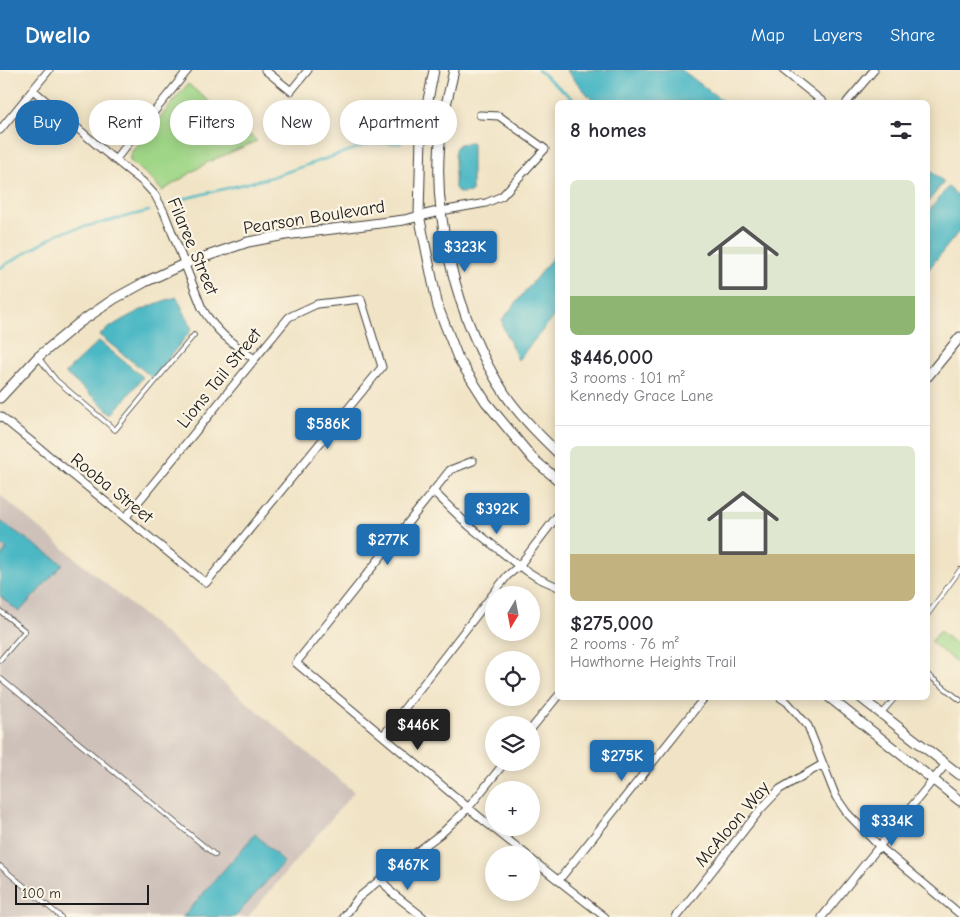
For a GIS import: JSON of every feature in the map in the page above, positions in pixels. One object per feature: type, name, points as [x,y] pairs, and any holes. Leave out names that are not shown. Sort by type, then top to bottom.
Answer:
[{"type":"street","points":[[0,130],[49,70]]},
{"type":"street","points":[[116,160],[188,70]]},
{"type":"street","points":[[265,70],[291,91],[308,70]]},
{"type":"street","points":[[434,70],[421,135],[419,215],[438,307],[458,358],[486,402],[533,459],[555,477]]},
{"type":"street","points":[[454,70],[442,126],[439,166],[441,211],[457,289],[476,343],[505,394],[540,436],[555,450]]},
{"type":"street","points":[[783,70],[821,100]]},
{"type":"street","points":[[849,100],[874,70]]},
{"type":"street","name":"Filaree Street","points":[[33,90],[143,182],[155,195],[164,212],[202,308],[210,323],[219,333],[254,358]]},
{"type":"street","points":[[441,211],[486,203],[502,196],[545,149],[499,116],[480,115]]},
{"type":"street","name":"Pearson Boulevard","points":[[0,398],[38,356],[79,323],[114,299],[184,264],[248,242],[285,235],[404,220],[441,211]]},
{"type":"street","name":"Lions Tail Street","points":[[126,517],[289,317],[317,304],[361,299],[382,367],[206,583]]},
{"type":"street","points":[[930,374],[960,337]]},
{"type":"street","name":"Rooba Street","points":[[0,416],[206,583]]},
{"type":"street","points":[[473,461],[450,470],[296,663],[516,846]]},
{"type":"street","points":[[433,491],[469,526],[519,566],[555,586]]},
{"type":"street","points":[[383,736],[555,519]]},
{"type":"street","points":[[540,718],[555,700]]},
{"type":"street","points":[[558,880],[702,700]]},
{"type":"street","points":[[784,700],[808,726],[836,797],[847,813],[879,846],[960,914]]},
{"type":"street","points":[[833,700],[960,801]]},
{"type":"street","points":[[864,700],[960,775]]},
{"type":"street","name":"McAloon Way","points":[[676,917],[760,810],[780,789],[823,764]]},
{"type":"street","points":[[822,917],[946,764]]},
{"type":"street","points":[[344,917],[358,898],[380,879],[443,832],[468,807],[498,771]]},
{"type":"street","points":[[540,866],[606,917]]},
{"type":"street","points":[[380,879],[391,892],[423,917]]},
{"type":"lane","points":[[38,356],[56,380],[115,430],[194,335]]},
{"type":"lane","points":[[930,611],[960,570]]},
{"type":"lane","points":[[0,610],[25,631],[0,660]]},
{"type":"lane","points":[[930,677],[960,700]]},
{"type":"lane","points":[[0,678],[215,855]]},
{"type":"lane","points":[[881,714],[892,700]]},
{"type":"lane","points":[[0,866],[61,917]]},
{"type":"shaded area","points":[[0,495],[354,792],[248,917],[0,917]]},
{"type":"green space","points":[[188,84],[207,100],[175,100]]},
{"type":"green space","points":[[170,106],[170,145],[248,145],[208,162],[162,191],[151,178],[130,161],[130,154],[137,145],[160,145],[160,118]]},
{"type":"green space","points":[[940,631],[960,647],[960,662],[958,664],[931,642]]},
{"type":"water","points":[[566,70],[682,70],[721,100],[592,100]]},
{"type":"water","points":[[472,143],[472,192],[459,193],[455,188],[455,149],[459,144]]},
{"type":"water","points":[[930,171],[944,182],[930,200]]},
{"type":"water","points":[[948,187],[960,197],[960,230],[930,268],[930,210]]},
{"type":"water","points":[[553,257],[555,258],[555,315],[518,360],[503,327],[502,320]]},
{"type":"water","points":[[177,297],[192,329],[153,378],[99,335],[136,312]]},
{"type":"water","points":[[99,341],[143,377],[113,414],[65,373]]},
{"type":"water","points":[[0,521],[63,564],[19,612],[0,596],[0,558],[7,549],[0,544]]},
{"type":"water","points":[[255,834],[284,862],[235,917],[183,917]]},
{"type":"waterway","points":[[538,70],[575,100]]},
{"type":"waterway","points":[[175,201],[272,177],[366,145]]},
{"type":"waterway","points":[[0,268],[59,233],[149,211]]}]
